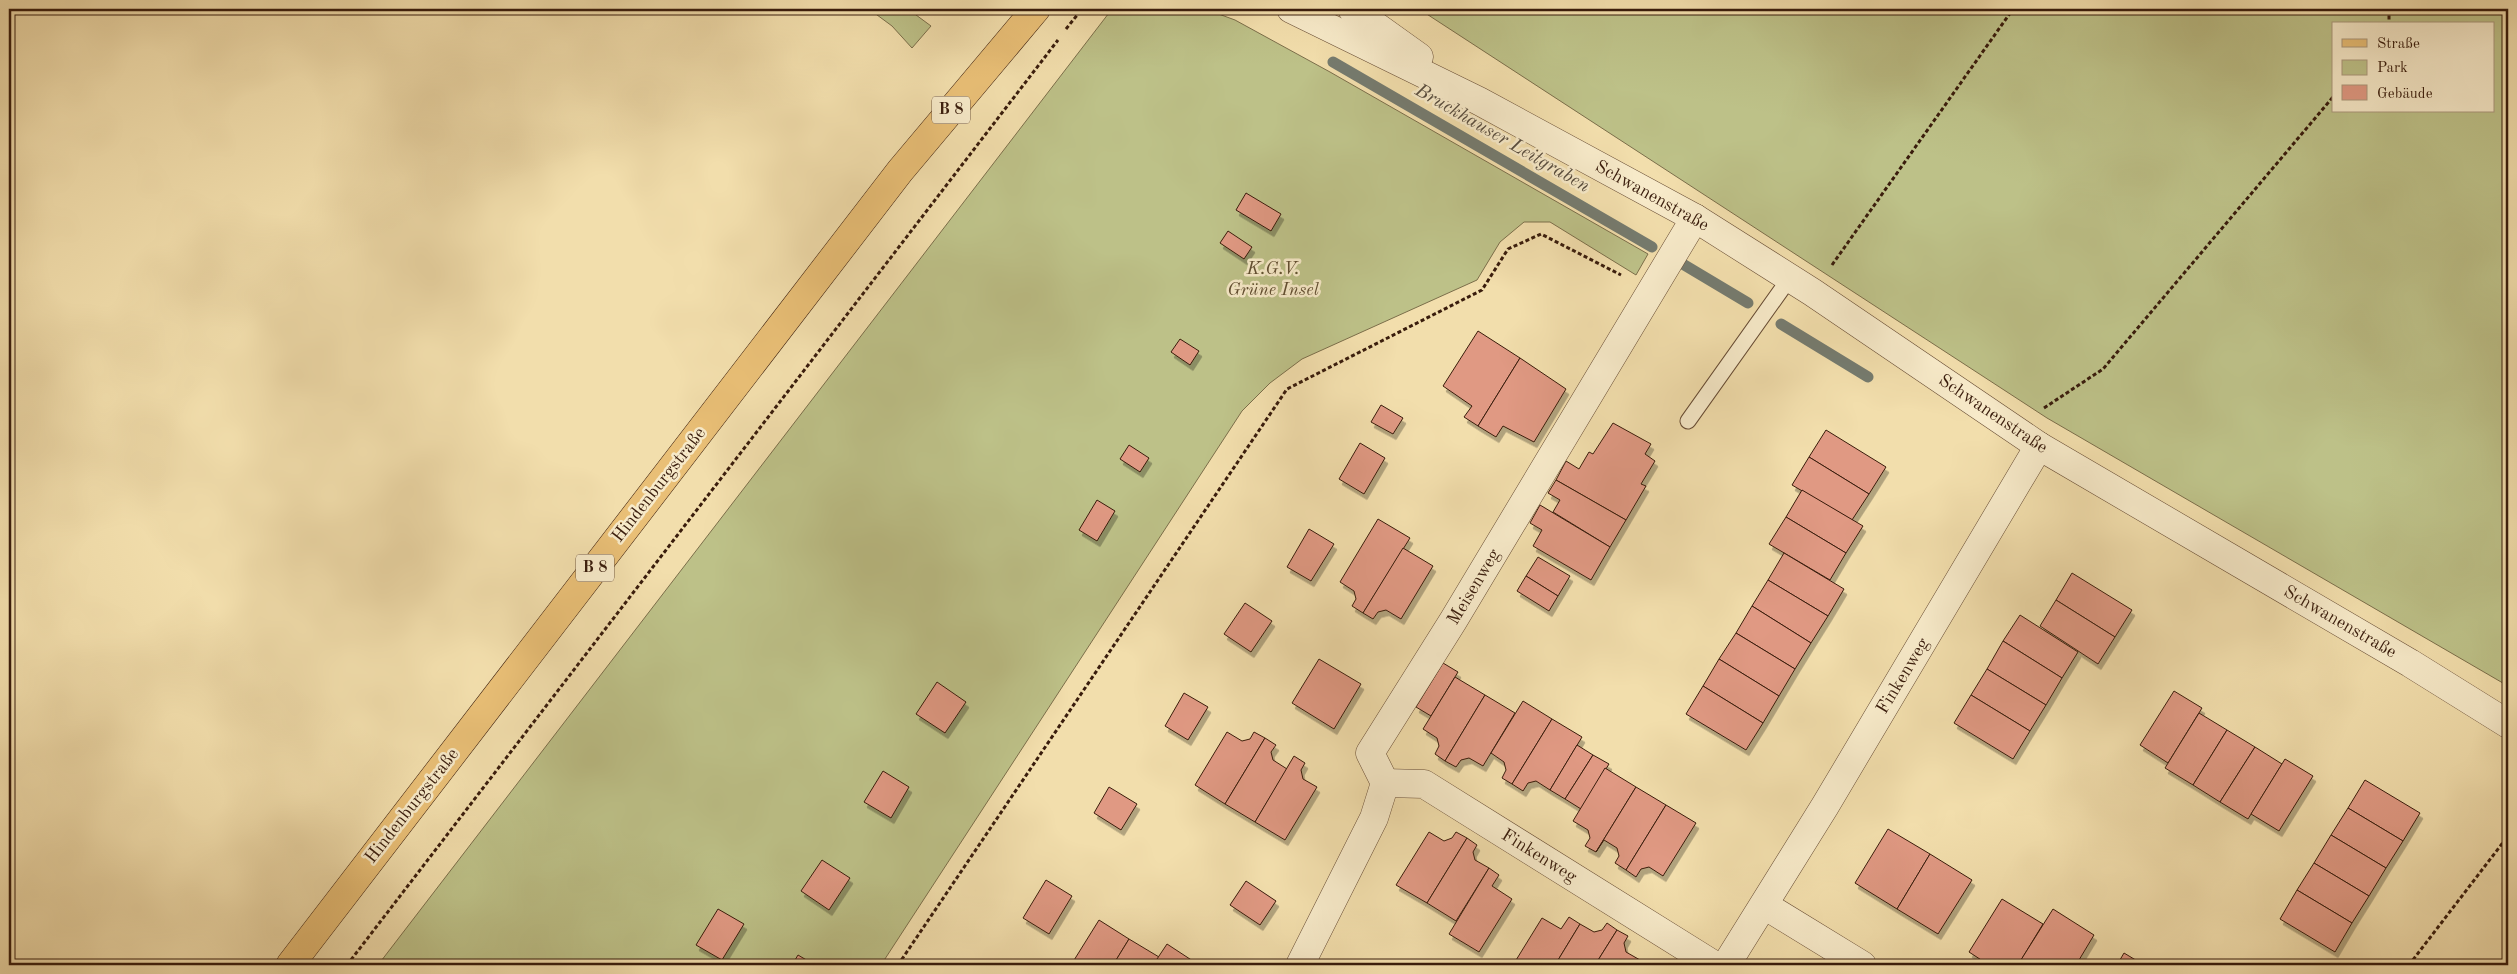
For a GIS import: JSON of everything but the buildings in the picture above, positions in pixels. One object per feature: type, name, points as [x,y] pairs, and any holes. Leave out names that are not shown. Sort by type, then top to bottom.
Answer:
[{"type":"main road","name":"Hindenburgstraße","points":[[900,171],[1013,9]]},
{"type":"main road","name":"Hindenburgstraße","points":[[290,965],[900,171],[1036,9]]},
{"type":"street","name":"Schwanenstraße","points":[[1291,9],[1479,101],[1694,218],[1812,292],[2039,446],[2402,658],[2508,724]]},
{"type":"street","name":"Schwanenstraße","points":[[1352,9],[1479,101]]},
{"type":"street","name":"Meisenweg","points":[[1385,783],[1370,753],[1458,613],[1652,292],[1694,218]]},
{"type":"street","name":"Finkenweg","points":[[1726,965],[1764,906],[2039,446]]},
{"type":"street","name":"Finkenweg","points":[[1385,783],[1424,784],[1714,965]]},
{"type":"street","points":[[1300,965],[1374,818],[1385,783]]},
{"type":"street","points":[[1764,906],[1862,965]]},
{"type":"lane","points":[[1688,421],[1789,279]]},
{"type":"path","points":[[347,965],[1082,9]]},
{"type":"path","points":[[1812,292],[2013,9]]},
{"type":"path","points":[[2388,9],[2389,22]]},
{"type":"path","points":[[2039,446],[2043,408],[2103,369],[2332,98]]},
{"type":"path","points":[[898,965],[1287,389],[1482,290],[1508,249],[1541,234],[1652,292]]},
{"type":"path","points":[[2409,965],[2508,836]]},
{"type":"green space","points":[[869,9],[908,9],[931,26],[912,48],[892,26]]},
{"type":"green space","name":"K.G.V. Grüne Insel","points":[[1112,9],[1205,9],[1235,20],[1330,72],[1648,254],[1636,275],[1550,222],[1524,222],[1500,242],[1477,280],[1302,359],[1270,383],[1242,411],[881,965],[378,965]]},
{"type":"green space","points":[[1419,9],[2508,9],[2508,686],[2047,418]]},
{"type":"waterway","name":"Bruckhauser Leitgraben","points":[[1333,62],[1652,247]]},
{"type":"waterway","name":"Bruckhauser Leitgraben","points":[[1681,263],[1748,303]]},
{"type":"waterway","name":"Bruckhauser Leitgraben","points":[[1781,324],[1868,377]]}]
